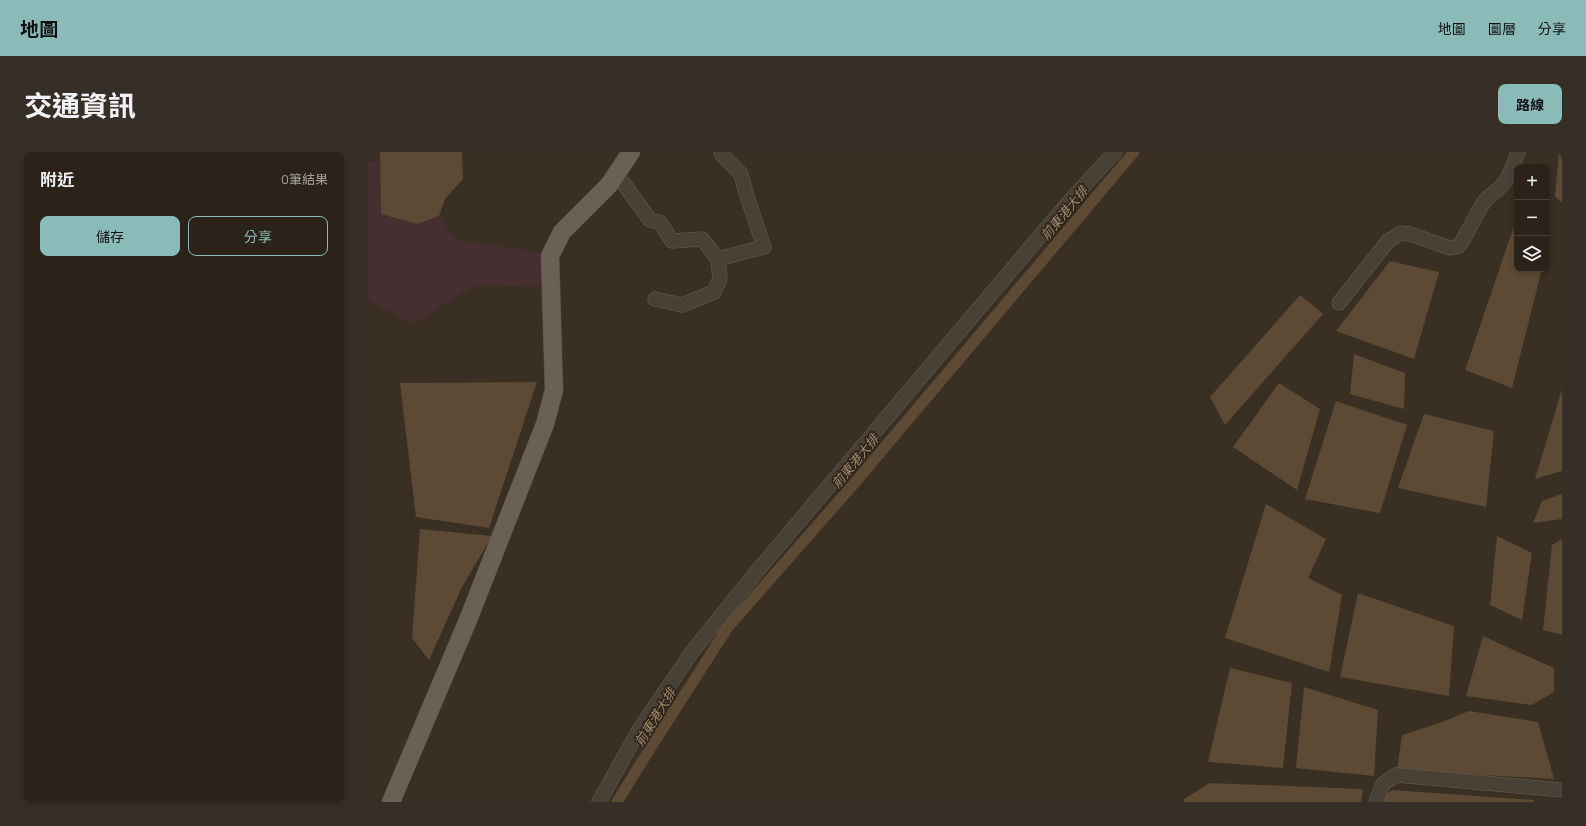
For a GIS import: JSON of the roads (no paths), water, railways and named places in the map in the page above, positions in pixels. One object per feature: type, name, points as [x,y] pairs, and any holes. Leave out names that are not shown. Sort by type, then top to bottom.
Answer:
[{"type":"main road","points":[[391,802],[468,620],[545,424],[554,390],[550,256],[562,232],[609,185],[631,152]]},
{"type":"lane","points":[[718,259],[764,247],[746,194],[742,174],[722,154],[722,152]]},
{"type":"lane","points":[[599,802],[639,730],[702,640],[758,570],[1067,204],[1115,152]]},
{"type":"lane","points":[[1339,303],[1388,241],[1401,233],[1410,234],[1450,248],[1459,246],[1490,194],[1504,184],[1518,152]]},
{"type":"lane","points":[[616,173],[650,220],[660,222],[672,241],[702,240],[718,259],[720,279],[714,292],[682,305],[655,300]]},
{"type":"lane","points":[[1376,802],[1383,784],[1396,775],[1562,790]]},
{"type":"waterway","name":"前東港大排","points":[[617,802],[728,627],[852,486],[1134,152]]}]
